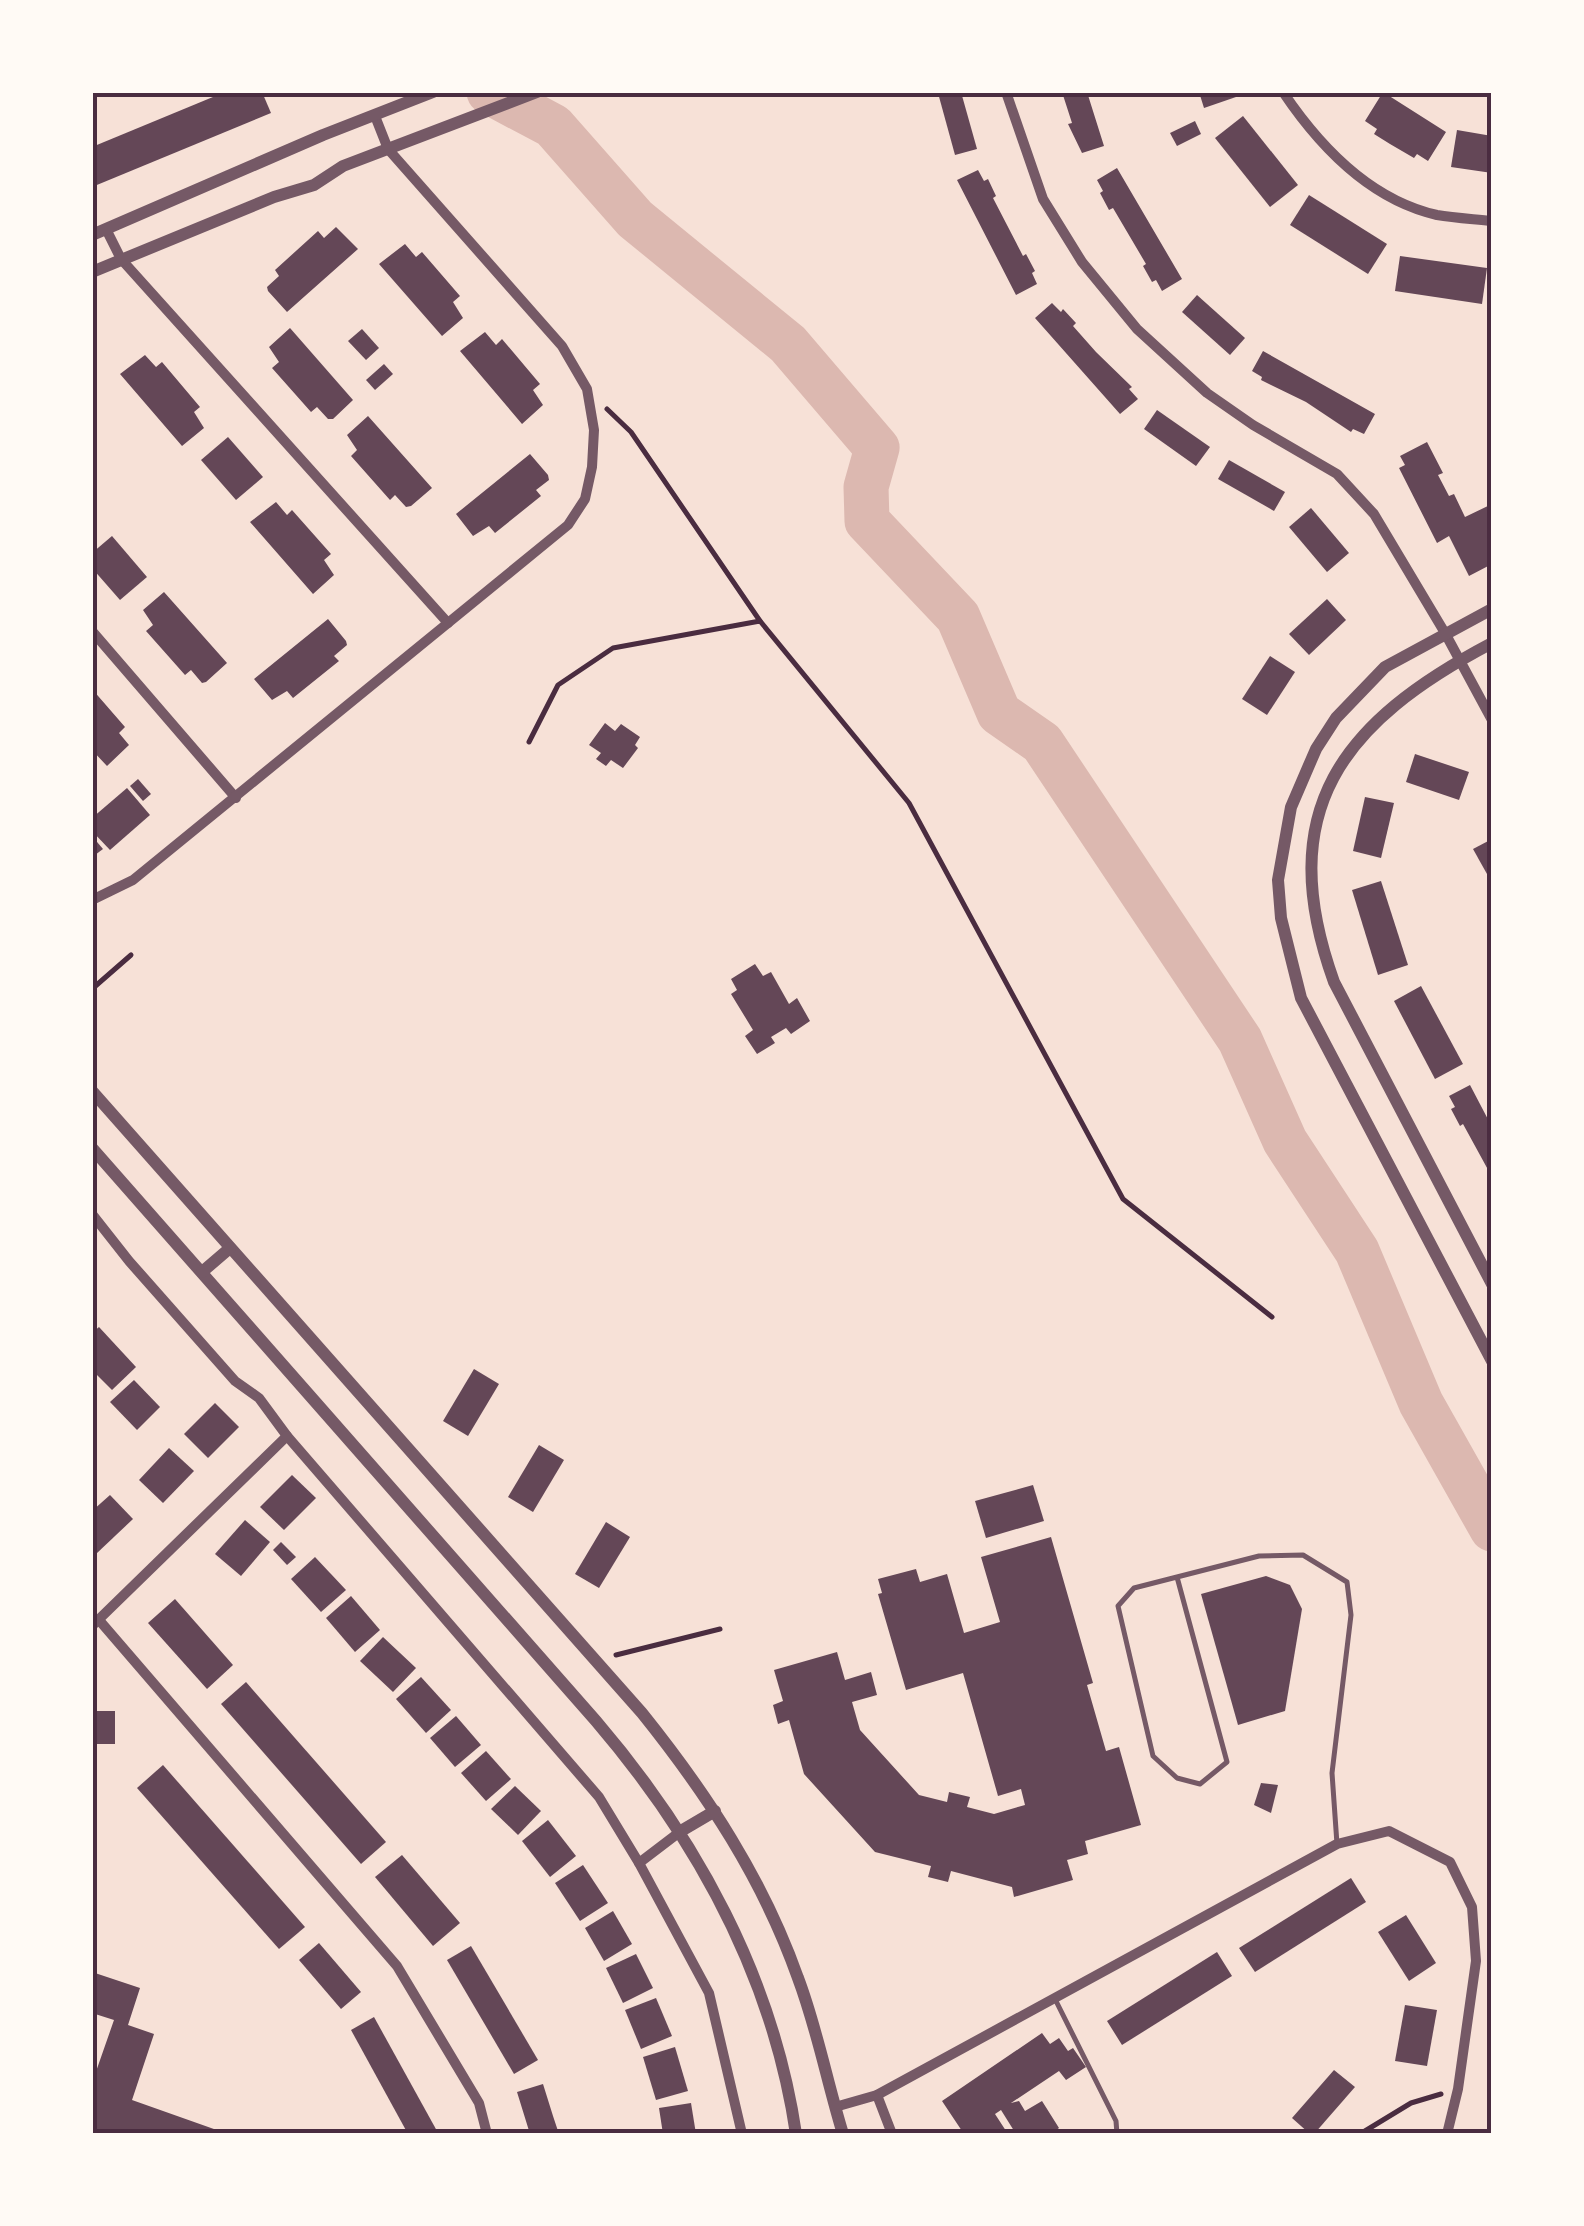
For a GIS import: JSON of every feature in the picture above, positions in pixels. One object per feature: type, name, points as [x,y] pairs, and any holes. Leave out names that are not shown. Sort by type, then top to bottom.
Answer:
[{"type":"street","points":[[433,92],[99,232],[448,623]]},
{"type":"street","points":[[1006,92],[1043,199],[1082,262],[1138,329],[1208,393],[1337,474],[1374,514],[1492,720]]},
{"type":"street","points":[[1283,92],[1304,122],[1363,182],[1398,202],[1437,215],[1492,221]]},
{"type":"street","points":[[92,272],[274,197],[314,185],[342,166],[532,94]]},
{"type":"street","points":[[92,900],[132,880],[236,798],[568,525],[585,499],[594,430],[587,389],[562,346],[388,149],[375,116]]},
{"type":"street","points":[[1492,609],[1385,667],[1336,718],[1316,749],[1291,807],[1278,880],[1281,918],[1301,998],[1492,1360]]},
{"type":"street","points":[[92,631],[236,798]]},
{"type":"street","points":[[1492,643],[1424,680],[1386,710],[1362,736],[1326,791],[1311,849],[1317,935],[1334,982],[1492,1284]]},
{"type":"street","points":[[92,1091],[642,1713],[715,1811],[782,1936],[807,2005],[843,2134]]},
{"type":"street","points":[[92,1148],[646,1781],[681,1831],[745,1950],[773,2034],[796,2134]]},
{"type":"street","points":[[92,1214],[235,1381],[259,1398],[598,1797],[640,1863],[709,1993],[742,2134]]},
{"type":"street","points":[[202,1272],[230,1248]]},
{"type":"street","points":[[288,1436],[96,1623],[397,1966],[479,2103],[486,2134]]},
{"type":"street","points":[[640,1863],[715,1811]]},
{"type":"street","points":[[835,2107],[878,2095],[1337,1844],[1388,1831],[1450,1862],[1472,1907],[1476,1960],[1458,2089],[1446,2134]]},
{"type":"street","points":[[878,2095],[892,2134]]},
{"type":"lane","points":[[1177,1577],[1227,1762],[1200,1784],[1177,1778],[1153,1756],[1118,1606],[1134,1588],[1258,1556],[1303,1555],[1346,1582],[1351,1615],[1332,1773],[1337,1844]]},
{"type":"lane","points":[[1053,1996],[1110,2107],[1117,2134]]},
{"type":"path","points":[[587,389],[630,432],[760,621],[909,803],[1124,1199],[1272,1316]]},
{"type":"path","points":[[529,742],[558,685],[613,648],[760,621]]},
{"type":"path","points":[[92,989],[131,956]]},
{"type":"path","points":[[616,1656],[720,1629]]},
{"type":"path","points":[[1360,2134],[1411,2103],[1458,2089]]},
{"type":"building","points":[[225,92],[262,92],[271,113],[92,187],[92,147]]},
{"type":"building","points":[[961,92],[977,149],[955,155],[938,93]]},
{"type":"building","points":[[1062,92],[1087,92],[1104,146],[1082,153],[1068,124],[1072,123]]},
{"type":"building","points":[[1199,92],[1235,92],[1236,97],[1204,108]]},
{"type":"building","points":[[1383,92],[1446,132],[1428,161],[1417,154],[1414,158],[1374,134],[1377,129],[1365,121]]},
{"type":"building","points":[[1243,116],[1298,185],[1270,207],[1215,138]]},
{"type":"building","points":[[1195,121],[1201,134],[1177,146],[1170,133]]},
{"type":"building","points":[[1457,130],[1492,136],[1492,173],[1451,167]]},
{"type":"building","points":[[1117,168],[1182,279],[1162,291],[1156,280],[1152,282],[1143,266],[1146,264],[1100,193],[1103,191],[1097,180]]},
{"type":"building","points":[[978,170],[984,181],[988,179],[996,196],[993,198],[1035,271],[1032,273],[1037,284],[1016,295],[957,180]]},
{"type":"building","points":[[1309,195],[1387,244],[1368,274],[1290,225]]},
{"type":"building","points":[[336,227],[358,249],[287,312],[268,291],[267,287],[279,276],[275,270],[318,231],[324,238]]},
{"type":"building","points":[[405,244],[416,257],[422,252],[460,296],[453,302],[463,318],[442,336],[379,264]]},
{"type":"building","points":[[1400,256],[1487,268],[1482,304],[1395,291]]},
{"type":"building","points":[[1197,295],[1245,338],[1230,355],[1182,312]]},
{"type":"building","points":[[1052,303],[1061,312],[1063,309],[1096,352],[1132,387],[1129,389],[1138,399],[1120,414],[1035,318]]},
{"type":"building","points":[[290,328],[353,400],[333,419],[317,407],[311,412],[272,368],[279,362],[269,347]]},
{"type":"building","points":[[362,329],[379,348],[366,360],[348,341]]},
{"type":"building","points":[[485,332],[496,345],[502,339],[540,384],[533,390],[543,405],[522,424],[460,351]]},
{"type":"building","points":[[1263,351],[1375,414],[1364,434],[1353,429],[1351,432],[1306,402],[1261,380],[1252,371]]},
{"type":"building","points":[[145,355],[156,367],[162,362],[200,407],[194,412],[204,428],[182,446],[120,374]]},
{"type":"building","points":[[384,364],[393,374],[375,390],[366,380]]},
{"type":"building","points":[[1157,410],[1210,447],[1196,466],[1144,429]]},
{"type":"building","points":[[368,416],[432,488],[411,506],[406,507],[395,495],[390,500],[351,456],[357,450],[347,435]]},
{"type":"building","points":[[228,437],[263,477],[236,500],[201,460]]},
{"type":"building","points":[[1427,442],[1443,473],[1438,475],[1449,496],[1454,494],[1465,517],[1492,504],[1492,564],[1469,576],[1449,536],[1437,543],[1399,468],[1405,465],[1400,456]]},
{"type":"building","points":[[530,454],[548,475],[549,480],[536,490],[541,496],[495,533],[489,526],[473,536],[456,514]]},
{"type":"building","points":[[1229,460],[1285,492],[1274,511],[1218,479]]},
{"type":"building","points":[[276,502],[287,515],[292,510],[331,554],[324,560],[334,575],[313,594],[250,522]]},
{"type":"building","points":[[1311,508],[1349,553],[1327,572],[1289,527]]},
{"type":"building","points":[[112,536],[147,577],[120,600],[92,568],[92,553]]},
{"type":"building","points":[[164,592],[227,663],[206,682],[202,683],[191,670],[185,675],[146,631],[153,625],[143,610]]},
{"type":"building","points":[[1327,599],[1346,620],[1309,655],[1289,634]]},
{"type":"building","points":[[328,619],[346,641],[347,645],[334,656],[339,661],[293,698],[287,691],[272,700],[254,679]]},
{"type":"building","points":[[1270,656],[1295,672],[1267,715],[1242,699]]},
{"type":"building","points":[[92,689],[125,727],[119,733],[129,745],[107,766],[92,750]]},
{"type":"building","points":[[605,723],[615,731],[621,724],[640,737],[635,745],[638,748],[623,768],[611,760],[606,766],[596,759],[601,753],[589,745]]},
{"type":"building","points":[[1415,754],[1469,772],[1459,800],[1406,782]]},
{"type":"building","points":[[138,779],[151,794],[143,801],[130,786]]},
{"type":"building","points":[[127,788],[150,815],[110,850],[92,831],[92,818]]},
{"type":"building","points":[[1365,797],[1394,803],[1381,858],[1353,851]]},
{"type":"building","points":[[92,836],[103,849],[95,855],[92,852]]},
{"type":"building","points":[[1492,839],[1492,883],[1473,849]]},
{"type":"building","points":[[1381,881],[1408,965],[1378,975],[1352,890]]},
{"type":"building","points":[[755,964],[763,976],[771,972],[789,1004],[797,998],[810,1021],[791,1034],[786,1028],[771,1037],[775,1043],[757,1054],[745,1036],[753,1030],[731,994],[737,990],[731,979]]},
{"type":"building","points":[[1421,986],[1463,1064],[1435,1079],[1394,1001]]},
{"type":"building","points":[[1470,1085],[1492,1127],[1492,1177],[1451,1109],[1455,1107],[1449,1096]]},
{"type":"building","points":[[99,1327],[136,1367],[112,1390],[92,1370],[92,1333]]},
{"type":"building","points":[[474,1369],[499,1384],[468,1436],[443,1421]]},
{"type":"building","points":[[134,1380],[160,1407],[137,1430],[110,1402]]},
{"type":"building","points":[[215,1403],[239,1427],[208,1458],[184,1434]]},
{"type":"building","points":[[539,1445],[564,1460],[533,1512],[508,1497]]},
{"type":"building","points":[[169,1448],[194,1471],[163,1503],[139,1480]]},
{"type":"building","points":[[292,1475],[316,1498],[284,1530],[260,1507]]},
{"type":"building","points":[[1033,1485],[1044,1521],[986,1538],[975,1501]]},
{"type":"building","points":[[110,1495],[133,1519],[96,1554],[92,1550],[92,1511]]},
{"type":"building","points":[[245,1520],[270,1542],[241,1576],[215,1554]]},
{"type":"building","points":[[606,1522],[630,1537],[599,1588],[575,1574]]},
{"type":"building","points":[[1051,1537],[1093,1683],[1087,1685],[1106,1751],[1119,1747],[1141,1825],[1085,1841],[1088,1854],[1067,1860],[1073,1880],[1014,1897],[1012,1887],[951,1871],[948,1882],[928,1877],[931,1866],[875,1852],[804,1774],[789,1720],[778,1724],[773,1705],[783,1701],[774,1670],[837,1652],[845,1680],[871,1672],[877,1695],[852,1702],[860,1730],[919,1795],[947,1802],[949,1792],[970,1797],[967,1807],[994,1814],[1025,1805],[1021,1789],[998,1796],[963,1673],[906,1690],[878,1594],[882,1593],[878,1579],[916,1569],[920,1582],[947,1574],[964,1633],[1000,1622],[981,1557]]},
{"type":"building","points":[[281,1542],[296,1557],[287,1565],[273,1550]]},
{"type":"building","points":[[315,1557],[346,1590],[321,1612],[291,1579]]},
{"type":"building","points":[[1266,1576],[1290,1585],[1302,1609],[1285,1711],[1238,1725],[1201,1594]]},
{"type":"building","points":[[351,1596],[380,1630],[355,1652],[326,1618]]},
{"type":"building","points":[[175,1599],[233,1665],[207,1689],[148,1623]]},
{"type":"building","points":[[383,1637],[416,1668],[393,1692],[360,1661]]},
{"type":"building","points":[[421,1677],[451,1710],[426,1733],[396,1699]]},
{"type":"building","points":[[246,1682],[386,1842],[361,1864],[221,1704]]},
{"type":"building","points":[[92,1711],[115,1711],[115,1744],[92,1744]]},
{"type":"building","points":[[456,1716],[481,1745],[455,1767],[430,1738]]},
{"type":"building","points":[[486,1751],[511,1779],[486,1801],[461,1773]]},
{"type":"building","points":[[163,1765],[305,1927],[279,1949],[137,1788]]},
{"type":"building","points":[[1261,1783],[1278,1785],[1271,1813],[1254,1805]]},
{"type":"building","points":[[515,1786],[541,1811],[518,1835],[491,1809]]},
{"type":"building","points":[[548,1820],[576,1856],[550,1877],[522,1841]]},
{"type":"building","points":[[402,1855],[460,1923],[433,1946],[375,1877]]},
{"type":"building","points":[[583,1865],[608,1903],[580,1921],[555,1883]]},
{"type":"building","points":[[1351,1878],[1366,1902],[1255,1972],[1239,1948]]},
{"type":"building","points":[[613,1911],[632,1944],[604,1961],[585,1928]]},
{"type":"building","points":[[1406,1915],[1436,1963],[1409,1981],[1378,1932]]},
{"type":"building","points":[[319,1943],[361,1992],[341,2009],[299,1960]]},
{"type":"building","points":[[471,1946],[538,2060],[514,2074],[447,1960]]},
{"type":"building","points":[[1217,1952],[1232,1976],[1122,2045],[1107,2021]]},
{"type":"building","points":[[636,1954],[653,1988],[623,2003],[606,1968]]},
{"type":"building","points":[[92,1972],[140,1988],[128,2025],[154,2034],[132,2100],[228,2134],[92,2134],[92,2083],[114,2020],[92,2013]]},
{"type":"building","points":[[656,1998],[672,2036],[641,2049],[625,2010]]},
{"type":"building","points":[[1405,2005],[1437,2010],[1427,2066],[1395,2061]]},
{"type":"building","points":[[374,2017],[437,2131],[433,2134],[408,2134],[351,2030]]},
{"type":"building","points":[[1042,2033],[1050,2044],[1059,2038],[1068,2051],[1073,2048],[1086,2067],[1066,2080],[1059,2071],[1011,2103],[1019,2101],[1025,2111],[1042,2101],[1059,2128],[1051,2134],[1016,2134],[1001,2110],[995,2114],[1008,2134],[964,2134],[942,2101]]},
{"type":"building","points":[[675,2047],[688,2091],[656,2100],[643,2057]]},
{"type":"building","points":[[1334,2070],[1355,2087],[1310,2134],[1292,2118]]},
{"type":"building","points":[[543,2084],[559,2134],[530,2134],[517,2092]]},
{"type":"building","points":[[691,2103],[696,2134],[663,2134],[659,2108]]},
{"type":"waterway","points":[[489,92],[553,126],[635,219],[788,344],[877,448],[866,487],[867,521],[958,617],[999,713],[1042,743],[1240,1040],[1285,1141],[1357,1251],[1421,1403],[1492,1529]]}]
